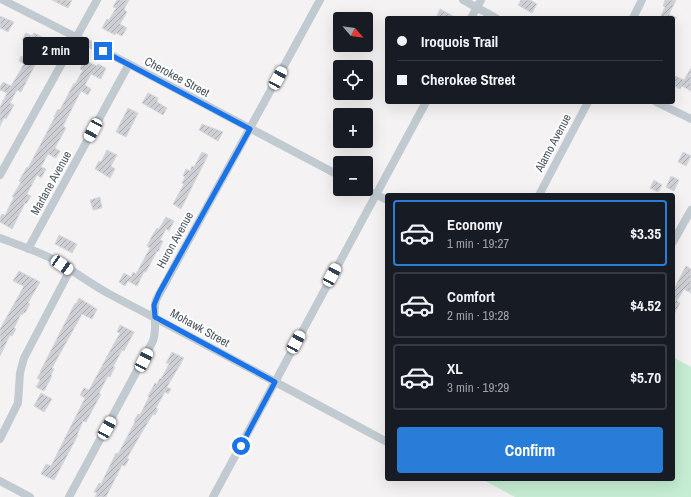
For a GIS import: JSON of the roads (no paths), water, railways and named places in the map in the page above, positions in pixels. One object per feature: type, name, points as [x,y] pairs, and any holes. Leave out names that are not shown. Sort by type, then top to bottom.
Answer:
[{"type":"street","name":"Cherokee Street","points":[[3,0],[129,64],[333,172]]},
{"type":"street","points":[[0,175],[97,0]]},
{"type":"street","name":"Huron Avenue","points":[[70,497],[150,348],[156,330],[154,305],[156,300],[320,0]]},
{"type":"street","points":[[463,0],[479,4],[494,16]]},
{"type":"street","points":[[634,16],[642,0]]},
{"type":"street","points":[[472,16],[479,4]]},
{"type":"street","name":"Marlane Avenue","points":[[28,249],[129,64]]},
{"type":"street","points":[[213,497],[425,104]]},
{"type":"street","name":"Alamo Avenue","points":[[540,193],[587,104]]},
{"type":"street","points":[[660,104],[691,119]]},
{"type":"street","points":[[373,193],[385,199]]},
{"type":"street","points":[[675,238],[691,210]]},
{"type":"street","name":"Mohawk Street","points":[[0,238],[55,260],[112,296],[155,317],[385,441]]},
{"type":"street","points":[[0,440],[18,403],[20,373],[24,358],[70,270]]},
{"type":"street","points":[[0,481],[30,497]]}]
